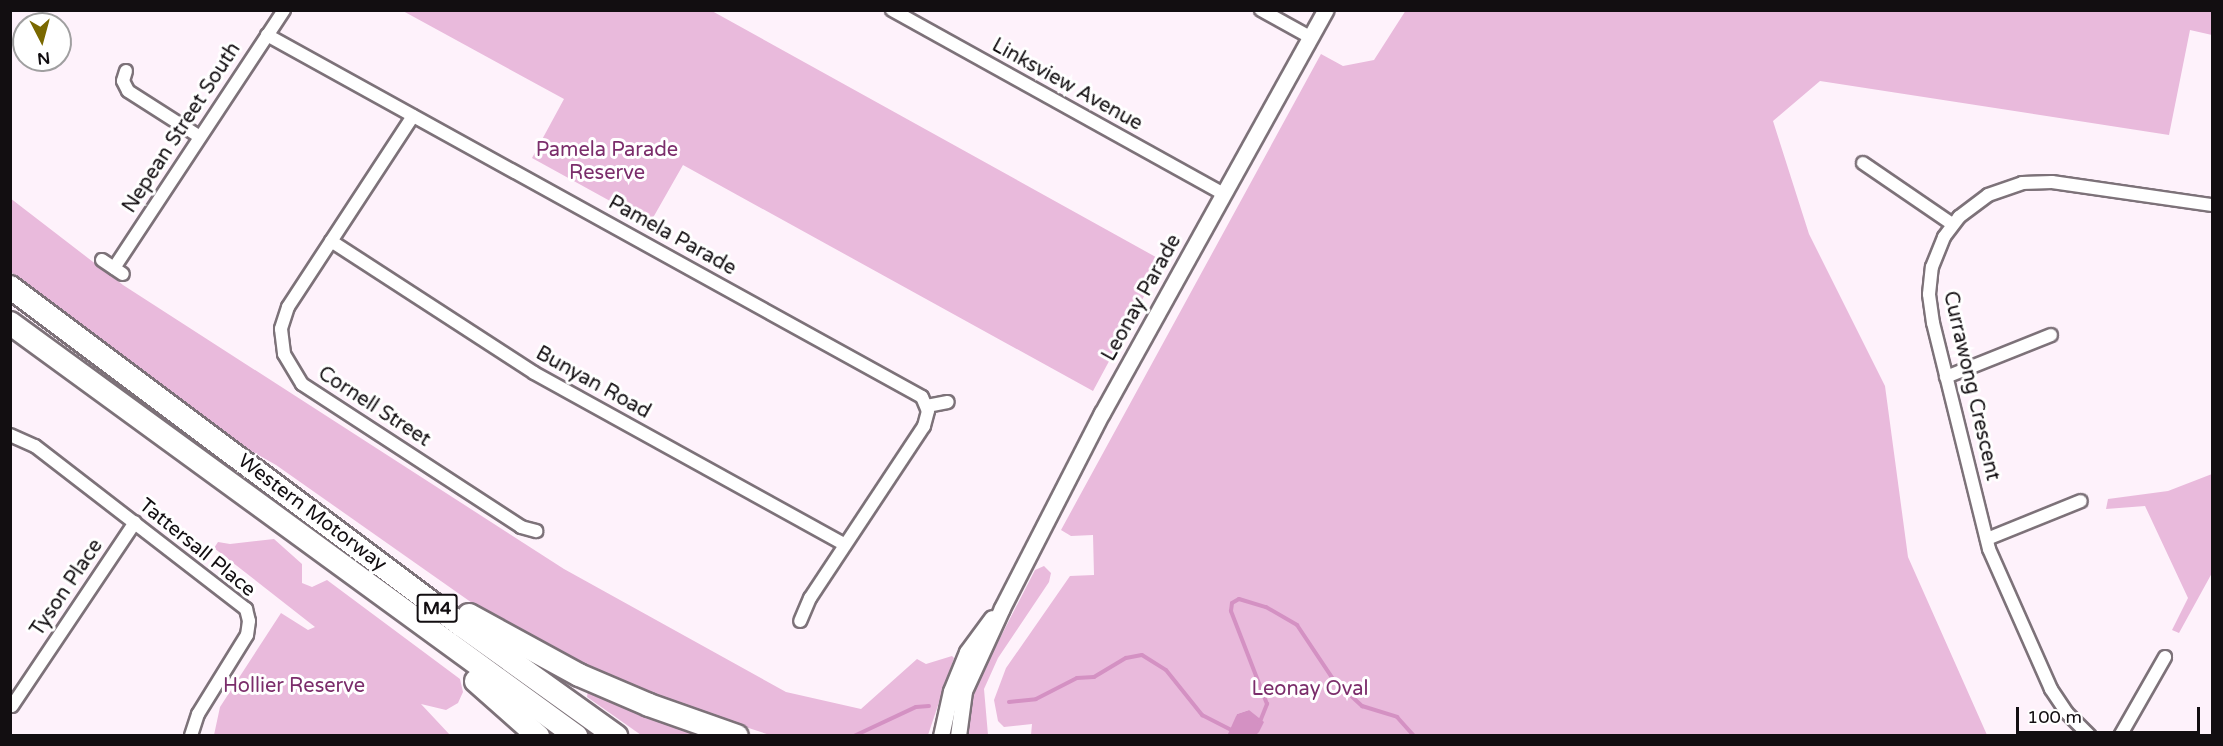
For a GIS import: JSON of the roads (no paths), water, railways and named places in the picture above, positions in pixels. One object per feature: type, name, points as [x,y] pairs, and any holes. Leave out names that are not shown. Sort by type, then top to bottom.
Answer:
[{"type":"highway","name":"Western Motorway","points":[[10,287],[262,476],[616,735]]},
{"type":"highway","name":"Western Motorway","points":[[10,323],[576,735]]},
{"type":"highway","points":[[262,476],[306,496],[439,594],[524,647],[631,698],[737,735]]},
{"type":"highway","name":"M4","points":[[245,494],[294,543],[473,679],[538,735]]},
{"type":"street","name":"Nepean Street South","points":[[102,260],[118,271],[200,137],[284,10]]},
{"type":"street","name":"Linksview Avenue","points":[[892,10],[1224,194]]},
{"type":"street","points":[[1261,10],[1310,38]]},
{"type":"street","name":"Leonay Parade","points":[[958,735],[964,691],[1002,608],[1102,413],[1325,10]]},
{"type":"street","name":"Pamela Parade","points":[[267,35],[918,393],[927,406]]},
{"type":"street","points":[[126,71],[123,81],[128,91],[200,137]]},
{"type":"street","name":"Cornell Street","points":[[413,116],[283,318],[284,354],[296,378],[521,527],[536,531]]},
{"type":"street","points":[[1863,163],[1952,224]]},
{"type":"street","name":"Currawong Crescent","points":[[2090,735],[2067,713],[2048,684],[1987,539],[1931,313],[1929,285],[1935,256],[1952,224],[1988,195],[2032,182],[2212,205]]},
{"type":"street","name":"Bunyan Road","points":[[331,242],[534,373],[844,545]]},
{"type":"street","points":[[1946,377],[2051,335]]},
{"type":"street","points":[[800,621],[844,545],[924,426],[927,406],[948,402]]},
{"type":"street","name":"Tattersall Place","points":[[10,435],[35,446],[242,605],[248,617],[245,639],[198,714],[191,735]]},
{"type":"street","points":[[1987,539],[2081,501]]},
{"type":"street","name":"Tyson Place","points":[[12,706],[135,522]]},
{"type":"street","name":"Leonay Parade","points":[[940,735],[951,691],[967,652],[981,628],[1002,608]]},
{"type":"street","points":[[2120,735],[2166,657]]},
{"type":"waterway","points":[[1259,724],[1267,704],[1231,611],[1232,603],[1239,599],[1266,607],[1297,625],[1333,679],[1362,706],[1397,717],[1414,736]]},
{"type":"waterway","points":[[1009,702],[1036,699],[1077,678],[1094,677],[1126,658],[1142,655],[1166,670],[1202,715],[1232,730]]},
{"type":"waterway","points":[[854,736],[916,707],[929,706]]},
{"type":"park label","name":"Pamela Parade Reserve","points":[[607,162]]},
{"type":"park label","name":"Hollier Reserve","points":[[294,686]]},
{"type":"park label","name":"Leonay Oval","points":[[1310,689]]}]
